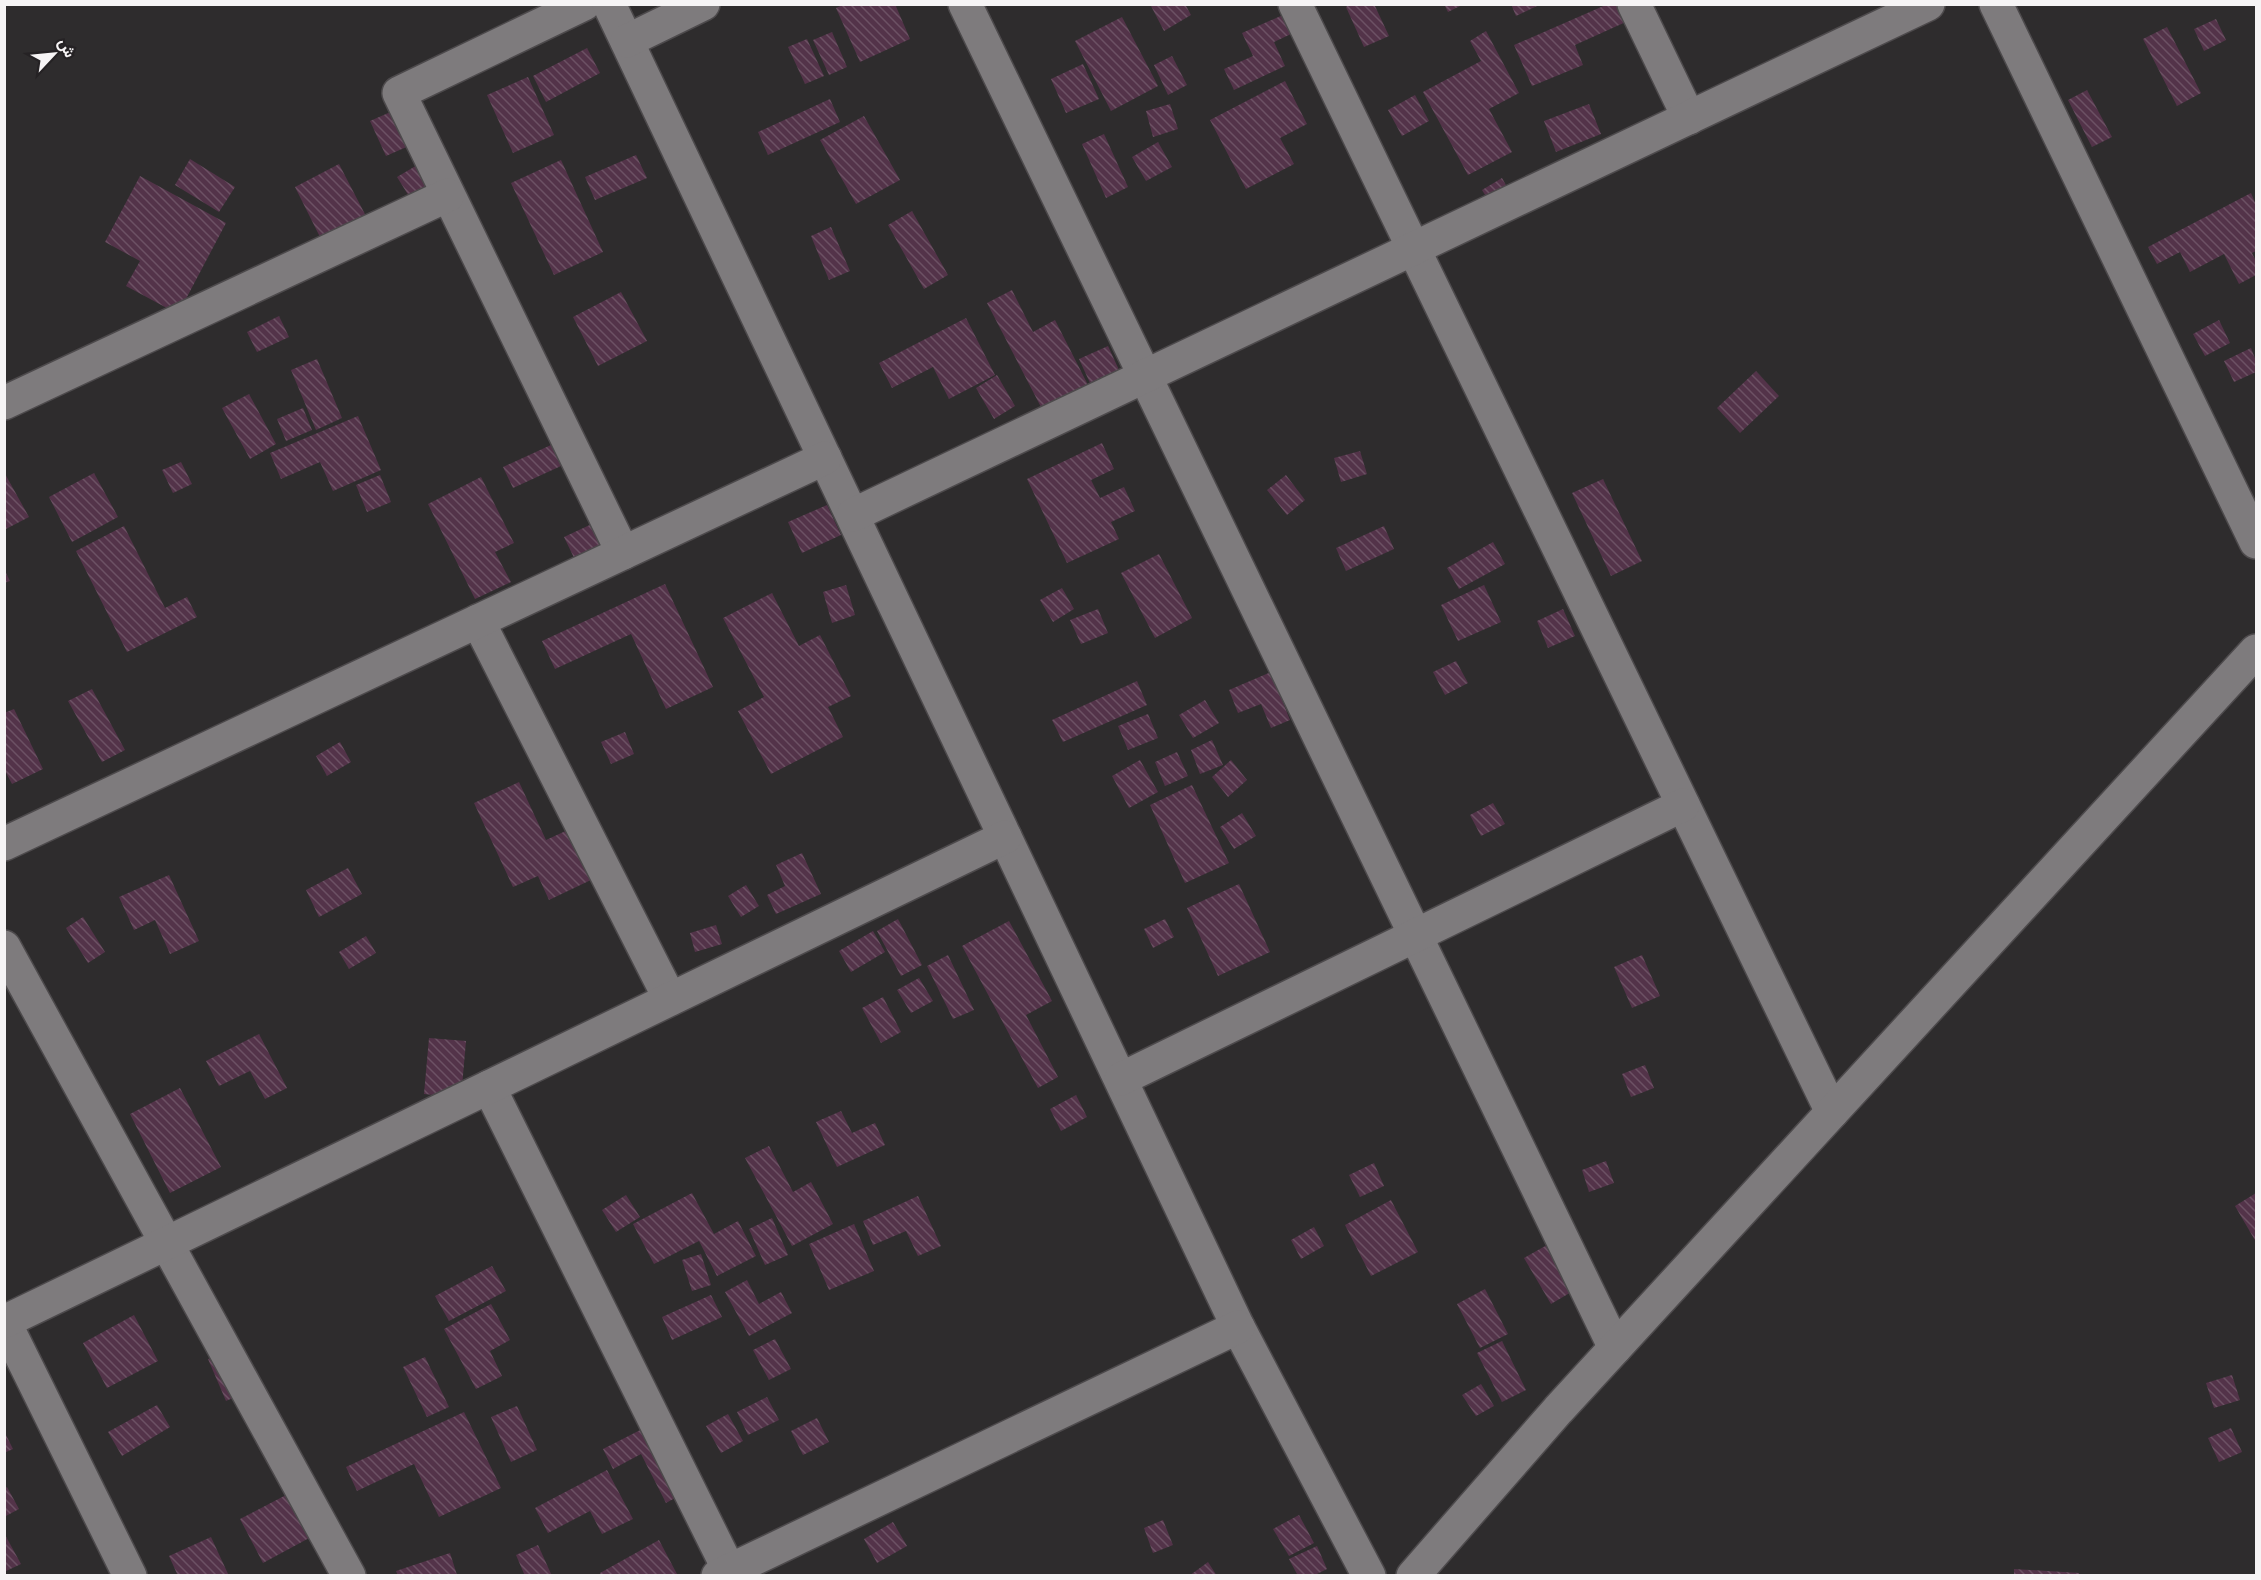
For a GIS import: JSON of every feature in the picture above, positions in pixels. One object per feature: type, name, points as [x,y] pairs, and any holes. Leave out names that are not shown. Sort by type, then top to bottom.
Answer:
[{"type":"street","points":[[584,4],[399,93],[623,553]]},
{"type":"street","points":[[609,4],[1238,1327],[1369,1575]]},
{"type":"street","points":[[627,41],[703,4]]},
{"type":"street","points":[[965,4],[1615,1348]]},
{"type":"street","points":[[1296,4],[1832,1112]]},
{"type":"street","points":[[1634,4],[1689,118]]},
{"type":"street","points":[[853,515],[1928,4]]},
{"type":"street","points":[[1996,4],[2256,542]]},
{"type":"street","points":[[4,404],[448,195]]},
{"type":"street","points":[[4,844],[825,458]]},
{"type":"street","points":[[478,621],[670,999]]},
{"type":"street","points":[[1413,1575],[1558,1410],[2256,651]]},
{"type":"street","points":[[1121,1079],[1683,805]]},
{"type":"street","points":[[130,1575],[5,1321],[1005,837]]},
{"type":"street","points":[[4,947],[349,1575]]},
{"type":"street","points":[[489,1087],[724,1573],[1238,1327]]},
{"type":"building","points":[[845,4],[895,4],[910,39],[860,62],[836,8]]},
{"type":"building","points":[[1150,4],[1185,4],[1191,15],[1164,31]]},
{"type":"building","points":[[1350,4],[1374,4],[1389,36],[1364,47],[1346,7]]},
{"type":"building","points":[[1444,4],[1464,4],[1448,12]]},
{"type":"building","points":[[1511,4],[1536,4],[1537,6],[1516,16]]},
{"type":"building","points":[[1608,4],[1621,4],[1628,21],[1575,45],[1583,65],[1532,86],[1514,45]]},
{"type":"building","points":[[1283,15],[1291,34],[1274,42],[1285,66],[1234,90],[1224,69],[1253,56],[1242,33]]},
{"type":"building","points":[[1122,17],[1158,86],[1111,111],[1075,41]]},
{"type":"building","points":[[2216,19],[2226,40],[2204,51],[2194,29]]},
{"type":"building","points":[[2167,27],[2201,93],[2177,106],[2143,39]]},
{"type":"building","points":[[1486,31],[1519,93],[1489,109],[1512,152],[1468,175],[1423,92],[1481,61],[1470,41]]},
{"type":"building","points":[[832,32],[847,67],[829,75],[813,40]]},
{"type":"building","points":[[807,39],[824,76],[805,84],[788,47]]},
{"type":"building","points":[[587,48],[600,73],[546,102],[533,76]]},
{"type":"building","points":[[1172,56],[1187,85],[1168,95],[1154,65]]},
{"type":"building","points":[[1083,64],[1099,99],[1066,113],[1051,79]]},
{"type":"building","points":[[528,77],[554,135],[513,153],[487,95]]},
{"type":"building","points":[[1285,81],[1307,124],[1280,138],[1294,164],[1246,189],[1210,120]]},
{"type":"building","points":[[2087,90],[2112,137],[2092,147],[2068,100]]},
{"type":"building","points":[[1415,95],[1429,121],[1402,136],[1388,110]]},
{"type":"building","points":[[830,99],[840,122],[768,155],[758,132]]},
{"type":"building","points":[[1170,104],[1178,129],[1153,137],[1146,111]]},
{"type":"building","points":[[1589,104],[1601,134],[1556,152],[1544,121]]},
{"type":"building","points":[[395,110],[411,145],[386,156],[370,121]]},
{"type":"building","points":[[864,116],[900,180],[856,204],[820,140]]},
{"type":"building","points":[[1104,134],[1128,187],[1106,198],[1082,144]]},
{"type":"building","points":[[1158,142],[1172,167],[1146,181],[1132,157]]},
{"type":"building","points":[[636,155],[647,178],[595,200],[585,177]]},
{"type":"building","points":[[190,159],[235,187],[219,212],[175,185]]},
{"type":"building","points":[[561,160],[603,252],[554,275],[511,183]]},
{"type":"building","points":[[339,164],[368,220],[323,243],[295,187]]},
{"type":"building","points":[[419,164],[434,188],[412,201],[397,177]]},
{"type":"building","points":[[140,176],[226,223],[178,314],[126,286],[140,261],[105,242]]},
{"type":"building","points":[[1502,178],[1516,203],[1497,214],[1482,190]]},
{"type":"building","points":[[2251,193],[2256,205],[2256,251],[2252,253],[2256,261],[2256,275],[2239,284],[2224,254],[2190,272],[2180,252],[2157,264],[2148,247]]},
{"type":"building","points":[[912,211],[948,275],[924,289],[888,225]]},
{"type":"building","points":[[831,227],[850,271],[829,280],[811,236]]},
{"type":"building","points":[[1012,290],[1033,332],[1055,320],[1088,385],[1042,409],[987,303]]},
{"type":"building","points":[[621,292],[647,341],[598,366],[573,317]]},
{"type":"building","points":[[279,316],[289,337],[257,352],[247,332]]},
{"type":"building","points":[[966,318],[995,375],[949,399],[933,367],[892,388],[879,363]]},
{"type":"building","points":[[2219,320],[2230,343],[2205,356],[2193,334]]},
{"type":"building","points":[[1108,346],[1119,370],[1090,383],[1079,359]]},
{"type":"building","points":[[2251,348],[2256,361],[2256,372],[2234,382],[2224,361]]},
{"type":"building","points":[[317,359],[342,418],[316,430],[291,370]]},
{"type":"building","points":[[1756,371],[1779,396],[1740,433],[1717,408]]},
{"type":"building","points":[[997,375],[1015,406],[994,419],[976,388]]},
{"type":"building","points":[[249,394],[276,444],[250,459],[222,408]]},
{"type":"building","points":[[303,408],[312,430],[286,441],[277,419]]},
{"type":"building","points":[[358,416],[381,470],[333,491],[320,462],[281,479],[270,453]]},
{"type":"building","points":[[1102,443],[1114,469],[1091,480],[1100,498],[1124,487],[1135,511],[1111,522],[1119,539],[1067,563],[1027,479]]},
{"type":"building","points":[[551,445],[561,466],[513,488],[503,467]]},
{"type":"building","points":[[1360,451],[1367,474],[1341,482],[1334,458]]},
{"type":"building","points":[[181,462],[192,484],[173,493],[162,470]]},
{"type":"building","points":[[4,472],[29,517],[4,530]]},
{"type":"building","points":[[94,473],[118,517],[72,542],[49,497]]},
{"type":"building","points":[[380,475],[391,502],[367,512],[356,485]]},
{"type":"building","points":[[1286,475],[1305,500],[1287,515],[1267,490]]},
{"type":"building","points":[[481,477],[514,543],[495,552],[511,582],[475,599],[428,504]]},
{"type":"building","points":[[1603,479],[1642,561],[1611,576],[1572,493]]},
{"type":"building","points":[[827,505],[841,535],[802,553],[788,522]]},
{"type":"building","points":[[594,523],[607,550],[577,564],[564,537]]},
{"type":"building","points":[[124,526],[165,608],[187,597],[197,617],[127,652],[76,551]]},
{"type":"building","points":[[1384,526],[1394,549],[1346,571],[1336,548]]},
{"type":"building","points":[[1493,542],[1505,564],[1459,589],[1447,568]]},
{"type":"building","points":[[1159,554],[1192,618],[1155,638],[1121,573]]},
{"type":"building","points":[[4,569],[10,581],[4,583]]},
{"type":"building","points":[[665,584],[713,687],[666,709],[631,634],[555,669],[542,641]]},
{"type":"building","points":[[846,585],[855,615],[832,623],[823,592]]},
{"type":"building","points":[[1484,585],[1501,622],[1458,641],[1441,605]]},
{"type":"building","points":[[1062,588],[1074,609],[1053,622],[1040,600]]},
{"type":"building","points":[[772,593],[799,646],[820,635],[851,696],[828,707],[843,737],[771,774],[738,711],[764,697],[723,618]]},
{"type":"building","points":[[1098,609],[1108,633],[1081,644],[1070,620]]},
{"type":"building","points":[[1563,609],[1575,636],[1548,648],[1537,621]]},
{"type":"building","points":[[1456,661],[1468,683],[1445,695],[1433,672]]},
{"type":"building","points":[[1271,672],[1290,720],[1271,728],[1261,704],[1238,713],[1229,690]]},
{"type":"building","points":[[1137,681],[1147,705],[1063,742],[1052,720]]},
{"type":"building","points":[[92,689],[125,750],[102,762],[68,701]]},
{"type":"building","points":[[1205,700],[1219,723],[1193,738],[1179,715]]},
{"type":"building","points":[[14,709],[43,769],[12,784],[4,769],[4,713]]},
{"type":"building","points":[[1148,714],[1158,738],[1128,750],[1118,726]]},
{"type":"building","points":[[625,732],[634,754],[611,764],[601,742]]},
{"type":"building","points":[[1212,740],[1223,765],[1200,774],[1191,750]]},
{"type":"building","points":[[340,742],[351,762],[327,776],[316,756]]},
{"type":"building","points":[[1177,752],[1188,776],[1165,786],[1155,762]]},
{"type":"building","points":[[1140,760],[1158,792],[1129,808],[1112,776]]},
{"type":"building","points":[[1231,760],[1247,780],[1228,797],[1212,777]]},
{"type":"building","points":[[519,782],[546,840],[570,829],[593,879],[549,900],[538,876],[513,887],[474,803]]},
{"type":"building","points":[[1192,785],[1229,863],[1185,883],[1150,805]]},
{"type":"building","points":[[1493,803],[1505,824],[1481,836],[1470,815]]},
{"type":"building","points":[[1242,813],[1256,836],[1234,849],[1220,827]]},
{"type":"building","points":[[802,853],[821,894],[776,914],[767,895],[785,886],[776,865]]},
{"type":"building","points":[[348,868],[362,894],[319,917],[306,890]]},
{"type":"building","points":[[169,875],[199,941],[170,954],[155,920],[134,930],[119,897]]},
{"type":"building","points":[[1239,884],[1270,952],[1218,976],[1187,908]]},
{"type":"building","points":[[746,885],[759,906],[741,917],[728,896]]},
{"type":"building","points":[[83,917],[105,952],[88,963],[66,928]]},
{"type":"building","points":[[898,919],[922,965],[901,976],[877,931]]},
{"type":"building","points":[[1165,919],[1174,937],[1153,948],[1144,929]]},
{"type":"building","points":[[1009,921],[1052,1001],[1026,1015],[1058,1077],[1038,1088],[962,946]]},
{"type":"building","points":[[716,925],[722,944],[695,952],[690,933]]},
{"type":"building","points":[[873,931],[885,952],[851,972],[839,951]]},
{"type":"building","points":[[366,936],[376,953],[349,969],[339,952]]},
{"type":"building","points":[[948,955],[974,1010],[953,1019],[927,966]]},
{"type":"building","points":[[1642,955],[1660,996],[1632,1008],[1614,967]]},
{"type":"building","points":[[919,978],[933,1001],[911,1013],[897,990]]},
{"type":"building","points":[[883,997],[901,1032],[881,1043],[862,1008]]},
{"type":"building","points":[[259,1034],[287,1088],[265,1099],[250,1071],[219,1086],[206,1061]]},
{"type":"building","points":[[429,1038],[466,1041],[461,1098],[424,1094]]},
{"type":"building","points":[[1645,1065],[1654,1088],[1631,1097],[1622,1074]]},
{"type":"building","points":[[180,1088],[221,1167],[170,1193],[130,1114]]},
{"type":"building","points":[[1076,1095],[1087,1117],[1061,1131],[1050,1109]]},
{"type":"building","points":[[841,1111],[852,1133],[875,1123],[885,1145],[837,1167],[816,1122]]},
{"type":"building","points":[[769,1146],[793,1192],[811,1182],[833,1224],[792,1246],[745,1158]]},
{"type":"building","points":[[1606,1161],[1614,1183],[1589,1192],[1582,1170]]},
{"type":"building","points":[[1374,1163],[1384,1186],[1360,1197],[1349,1175]]},
{"type":"building","points":[[692,1193],[714,1234],[738,1221],[756,1256],[717,1276],[699,1241],[654,1264],[633,1224]]},
{"type":"building","points":[[2256,1193],[2256,1242],[2235,1206]]},
{"type":"building","points":[[626,1195],[640,1217],[616,1232],[602,1210]]},
{"type":"building","points":[[918,1196],[941,1246],[918,1256],[906,1231],[873,1245],[863,1221]]},
{"type":"building","points":[[1391,1200],[1418,1252],[1371,1276],[1345,1225]]},
{"type":"building","points":[[772,1218],[788,1255],[765,1265],[749,1229]]},
{"type":"building","points":[[854,1224],[874,1271],[829,1290],[809,1244]]},
{"type":"building","points":[[1314,1227],[1324,1246],[1301,1259],[1291,1240]]},
{"type":"building","points":[[1547,1245],[1573,1291],[1551,1304],[1524,1258]]},
{"type":"building","points":[[701,1254],[711,1285],[692,1291],[682,1260]]},
{"type":"building","points":[[492,1266],[506,1291],[449,1321],[435,1296]]},
{"type":"building","points":[[747,1280],[759,1304],[781,1292],[792,1313],[749,1336],[725,1292]]},
{"type":"building","points":[[1485,1289],[1508,1334],[1480,1348],[1457,1304]]},
{"type":"building","points":[[711,1295],[722,1317],[672,1340],[662,1317]]},
{"type":"building","points":[[491,1304],[510,1340],[490,1351],[502,1376],[476,1389],[444,1329]]},
{"type":"building","points":[[134,1315],[158,1361],[107,1388],[83,1343]]},
{"type":"building","points":[[775,1339],[791,1369],[769,1380],[753,1350]]},
{"type":"building","points":[[1502,1341],[1526,1390],[1502,1402],[1477,1353]]},
{"type":"building","points":[[228,1351],[246,1392],[226,1401],[208,1359]]},
{"type":"building","points":[[425,1357],[449,1407],[427,1417],[403,1367]]},
{"type":"building","points":[[2232,1375],[2240,1400],[2214,1408],[2206,1383]]},
{"type":"building","points":[[1481,1384],[1494,1406],[1476,1416],[1462,1395]]},
{"type":"building","points":[[767,1397],[779,1420],[748,1435],[737,1412]]},
{"type":"building","points":[[157,1405],[170,1427],[122,1456],[108,1432]]},
{"type":"building","points":[[517,1406],[537,1450],[511,1462],[491,1417]]},
{"type":"building","points":[[464,1412],[501,1488],[439,1517],[414,1464],[357,1491],[346,1467]]},
{"type":"building","points":[[728,1414],[743,1441],[721,1453],[706,1426]]},
{"type":"building","points":[[817,1418],[829,1442],[803,1455],[791,1431]]},
{"type":"building","points":[[652,1424],[686,1492],[666,1503],[641,1454],[613,1469],[603,1449]]},
{"type":"building","points":[[2231,1428],[2242,1452],[2219,1462],[2208,1438]]},
{"type":"building","points":[[4,1431],[13,1449],[4,1453]]},
{"type":"building","points":[[607,1470],[633,1519],[602,1534],[590,1511],[548,1533],[535,1508]]},
{"type":"building","points":[[7,1487],[19,1509],[4,1517],[4,1489]]},
{"type":"building","points":[[288,1494],[311,1537],[263,1563],[240,1519]]},
{"type":"building","points":[[1299,1515],[1314,1543],[1289,1556],[1273,1529]]},
{"type":"building","points":[[1163,1520],[1173,1545],[1153,1553],[1144,1528]]},
{"type":"building","points":[[893,1522],[907,1546],[877,1563],[864,1539]]},
{"type":"building","points":[[4,1533],[21,1564],[4,1572]]},
{"type":"building","points":[[211,1537],[229,1576],[178,1576],[169,1556]]},
{"type":"building","points":[[659,1540],[678,1576],[601,1576],[600,1573]]},
{"type":"building","points":[[538,1545],[552,1576],[525,1576],[516,1555]]},
{"type":"building","points":[[1317,1546],[1327,1569],[1313,1576],[1298,1576],[1289,1559]]},
{"type":"building","points":[[450,1553],[457,1575],[398,1576],[396,1571]]},
{"type":"building","points":[[1208,1562],[1217,1576],[1189,1576]]},
{"type":"building","points":[[2014,1569],[2079,1573],[2079,1576],[2014,1576]]}]
